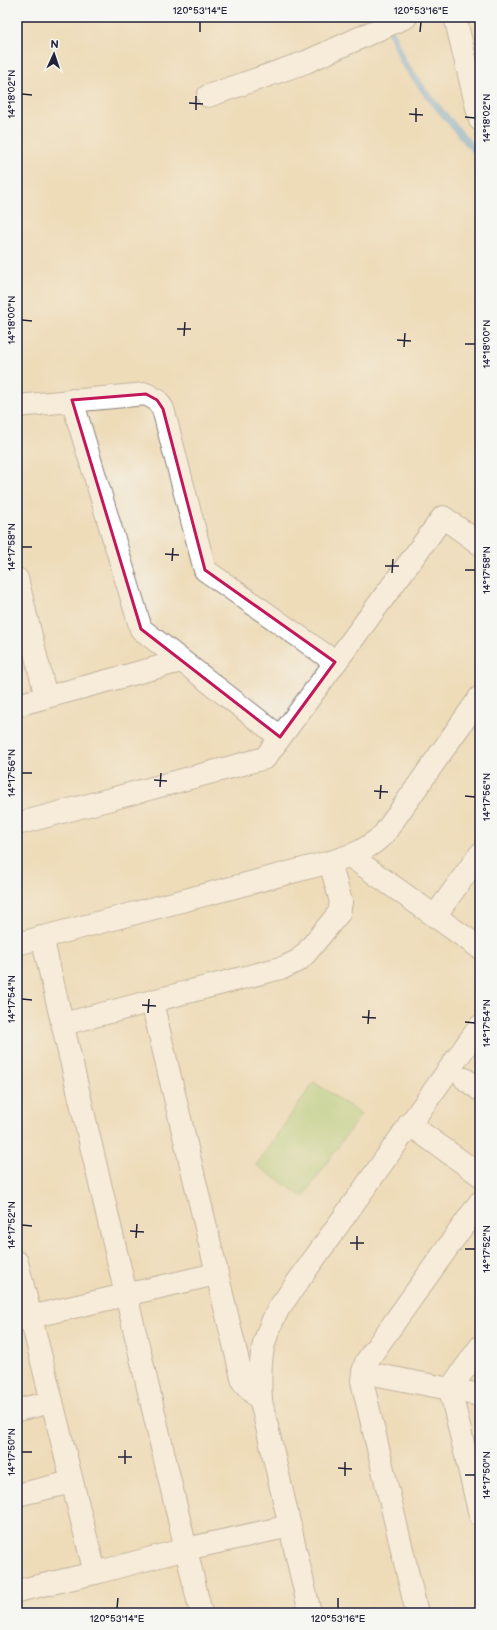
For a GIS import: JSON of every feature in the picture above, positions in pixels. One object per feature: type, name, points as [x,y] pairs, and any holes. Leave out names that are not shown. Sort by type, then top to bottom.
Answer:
[{"type":"street","points":[[208,96],[306,62],[406,17]]},
{"type":"street","points":[[455,17],[480,120]]},
{"type":"street","points":[[17,406],[146,394],[157,400],[163,409],[205,570],[335,662]]},
{"type":"street","points":[[72,400],[140,629],[280,738]]},
{"type":"street","points":[[17,824],[265,758],[443,517],[480,544]]},
{"type":"street","points":[[17,579],[46,697]]},
{"type":"street","points":[[17,705],[181,661]]},
{"type":"street","points":[[17,944],[340,859],[372,845],[384,834],[480,697]]},
{"type":"street","points":[[435,916],[480,854]]},
{"type":"street","points":[[340,859],[435,916],[480,948]]},
{"type":"street","points":[[63,1024],[285,967],[299,960],[339,913],[341,908],[340,859]]},
{"type":"street","points":[[42,937],[201,1613]]},
{"type":"street","points":[[152,1002],[243,1382],[261,1401]]},
{"type":"street","points":[[310,1613],[261,1401],[260,1374],[262,1348],[269,1326],[279,1308],[480,1026]]},
{"type":"street","points":[[409,1124],[480,1175]]},
{"type":"street","points":[[417,1613],[362,1381],[362,1372],[366,1362],[480,1202]]},
{"type":"street","points":[[17,1262],[24,1319],[52,1402],[95,1573]]},
{"type":"street","points":[[24,1319],[216,1274]]},
{"type":"street","points":[[480,1347],[450,1389],[480,1515]]},
{"type":"street","points":[[362,1372],[480,1395]]},
{"type":"street","points":[[17,1410],[52,1402]]},
{"type":"street","points":[[17,1495],[72,1482]]},
{"type":"street","points":[[17,1591],[95,1573],[186,1549],[290,1526]]},
{"type":"highlighted area","points":[[146,394],[157,400],[163,409],[205,570],[335,662],[280,737],[141,629],[72,400]]},
{"type":"green space","points":[[314,1082],[361,1114],[303,1197],[256,1165]]},
{"type":"waterway","points":[[389,27],[403,62],[429,97],[480,157]]}]
